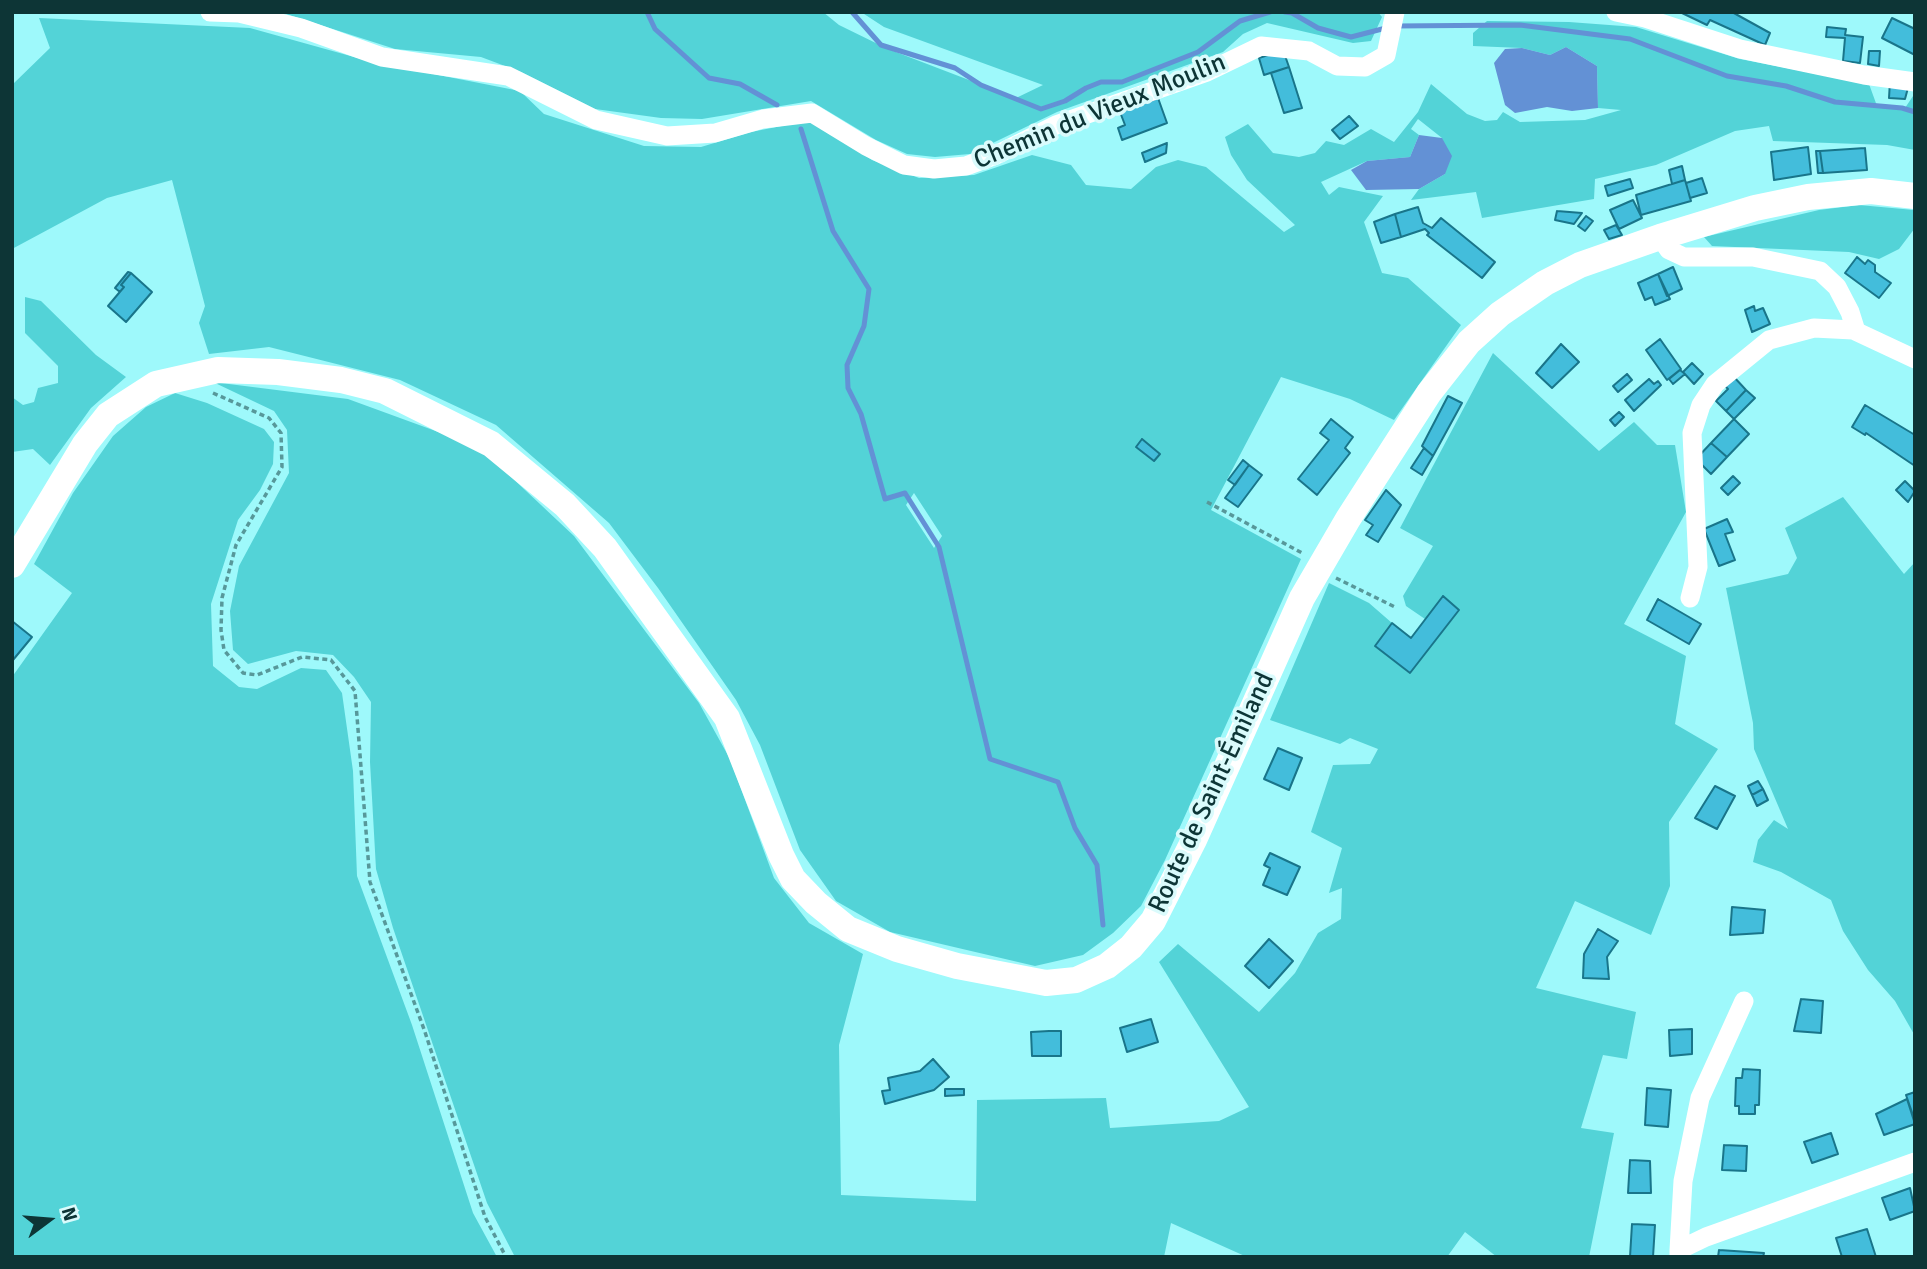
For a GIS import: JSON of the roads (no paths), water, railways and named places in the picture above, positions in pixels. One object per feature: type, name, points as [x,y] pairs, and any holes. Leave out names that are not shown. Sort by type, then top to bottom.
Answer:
[{"type":"main road","name":"Route de Saint-Émiland","points":[[12,565],[85,444],[108,415],[156,384],[218,370],[329,379],[386,391],[491,444],[565,505],[605,548],[727,718],[781,855],[793,878],[816,902],[848,929],[897,949],[957,966],[1046,983],[1076,980],[1107,966],[1131,947],[1153,920],[1194,840],[1302,598],[1429,393],[1469,342],[1500,314],[1545,283],[1580,265],[1660,237],[1755,208],[1808,197],[1871,191],[1915,196]]},
{"type":"street","name":"Chemin du Vieux Moulin","points":[[209,12],[239,13],[301,28],[382,57],[508,76],[596,120],[667,136],[715,134],[763,118],[811,113],[904,165],[934,169],[966,166],[996,155],[1056,125],[1208,72],[1261,47],[1309,51],[1337,66],[1365,66],[1386,55],[1394,14]]},
{"type":"street","points":[[1616,12],[1645,18],[1740,49],[1864,75],[1915,82]]},
{"type":"street","points":[[1660,237],[1669,250],[1684,257],[1753,257],[1819,271],[1837,287],[1856,331]]},
{"type":"street","points":[[1690,598],[1698,567],[1692,433],[1701,405],[1715,384],[1769,340],[1814,328],[1856,331],[1915,359]]},
{"type":"street","points":[[1679,1253],[1682,1181],[1700,1098],[1744,1001]]},
{"type":"street","points":[[1679,1253],[1706,1237],[1915,1162]]},
{"type":"waterway","points":[[647,12],[655,29],[709,78],[740,84],[777,105]]},
{"type":"waterway","points":[[852,12],[881,45],[955,68],[981,85],[1041,109],[1065,101],[1101,82],[1122,82],[1198,52],[1240,21],[1270,12]]},
{"type":"waterway","points":[[1285,12],[1292,13],[1318,28],[1351,37],[1386,28]]},
{"type":"waterway","points":[[1395,26],[1520,25],[1630,39],[1727,76],[1786,86],[1835,102],[1902,108],[1915,112]]},
{"type":"waterway","points":[[801,129],[833,231],[869,289],[864,326],[847,365],[848,388],[861,414],[885,499],[905,493],[939,547],[990,759],[1058,782],[1075,828],[1097,865],[1103,925]]}]
